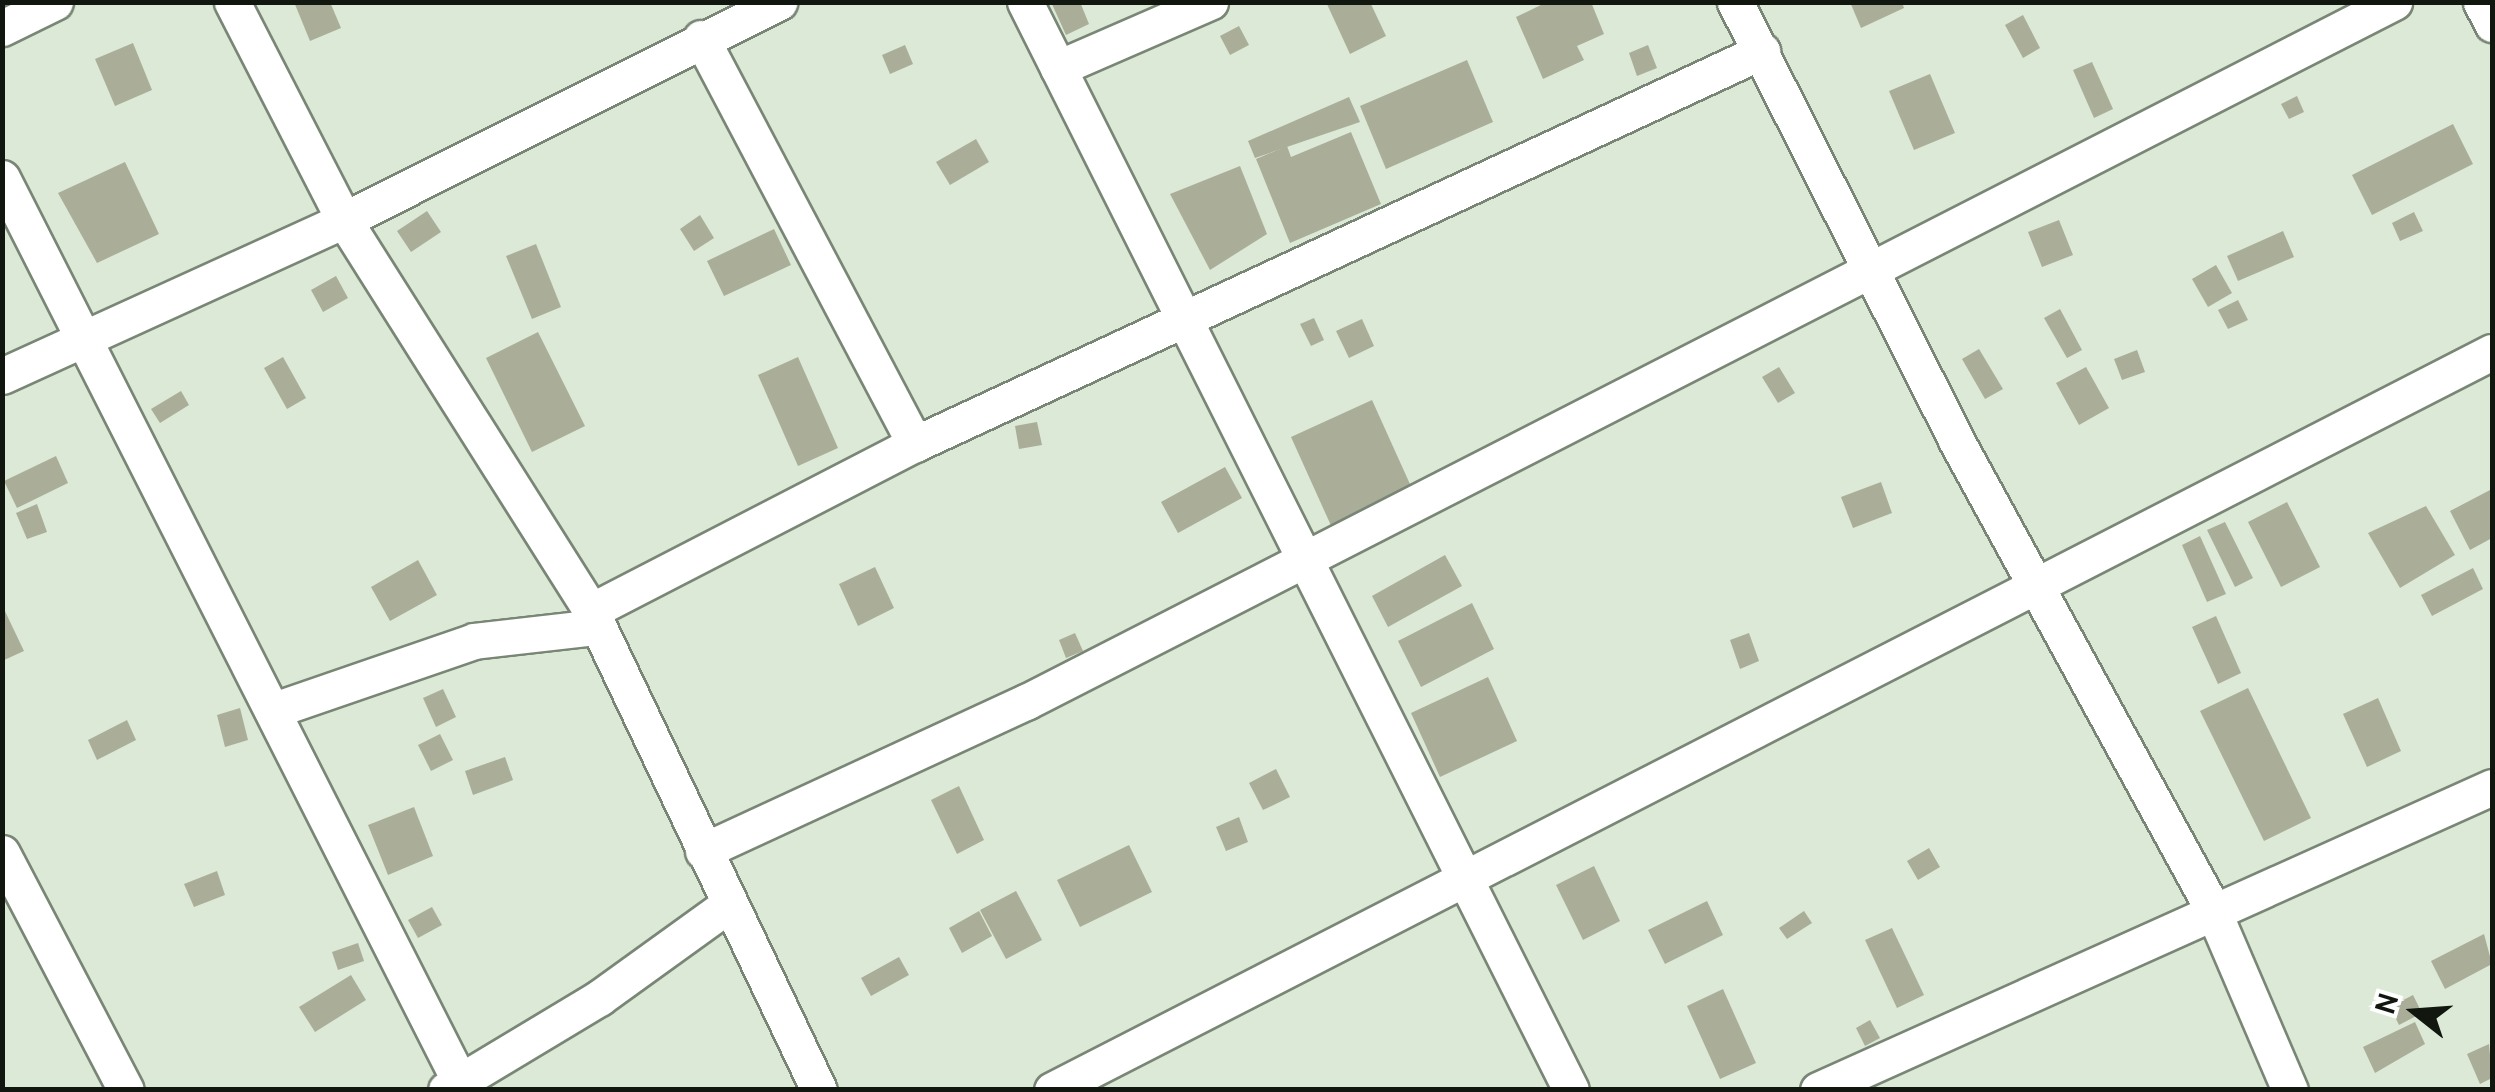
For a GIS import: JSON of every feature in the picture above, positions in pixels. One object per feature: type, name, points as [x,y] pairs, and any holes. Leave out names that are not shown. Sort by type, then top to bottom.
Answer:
[{"type":"street","points":[[2,28],[55,2]]},
{"type":"street","points":[[232,2],[344,220],[594,619],[819,1090]]},
{"type":"street","points":[[2,376],[80,336],[344,220],[779,2]]},
{"type":"street","points":[[1024,2],[1468,878],[1571,1090]]},
{"type":"street","points":[[1058,68],[1210,2]]},
{"type":"street","points":[[1735,2],[1868,270],[2210,906],[2290,1090]]},
{"type":"street","points":[[704,851],[1026,702],[2394,2]]},
{"type":"street","points":[[2482,2],[2492,24]]},
{"type":"street","points":[[701,38],[915,444]]},
{"type":"street","points":[[274,710],[474,641],[594,619],[915,444],[1762,51]]},
{"type":"street","points":[[2,178],[274,710],[456,1087],[728,905]]},
{"type":"street","points":[[1052,1090],[2492,352]]},
{"type":"street","points":[[1818,1090],[2210,906],[2492,787]]},
{"type":"street","points":[[2,853],[126,1090]]},
{"type":"building","points":[[294,2],[330,2],[341,28],[310,41]]},
{"type":"building","points":[[1051,2],[1080,2],[1089,24],[1066,35]]},
{"type":"building","points":[[1326,2],[1370,2],[1386,36],[1350,54]]},
{"type":"building","points":[[1547,2],[1591,2],[1604,34],[1577,46],[1584,60],[1543,79],[1516,17]]},
{"type":"building","points":[[1850,2],[1902,2],[1904,8],[1861,28]]},
{"type":"building","points":[[2023,15],[2040,48],[2023,58],[2005,25]]},
{"type":"building","points":[[1239,26],[1249,45],[1230,55],[1220,36]]},
{"type":"building","points":[[133,43],[152,90],[115,106],[95,59]]},
{"type":"building","points":[[905,45],[913,64],[890,74],[882,55]]},
{"type":"building","points":[[1648,45],[1657,68],[1637,76],[1629,53]]},
{"type":"building","points":[[1467,60],[1493,122],[1386,169],[1360,106]]},
{"type":"building","points":[[2092,62],[2113,109],[2094,118],[2073,70]]},
{"type":"building","points":[[1930,74],[1955,133],[1914,150],[1889,91]]},
{"type":"building","points":[[2297,96],[2304,112],[2289,119],[2281,104]]},
{"type":"building","points":[[1349,97],[1360,122],[1255,158],[1248,141]]},
{"type":"building","points":[[2453,124],[2473,164],[2372,215],[2352,175]]},
{"type":"building","points":[[1351,132],[1381,204],[1290,243],[1256,159],[1287,146],[1291,157]]},
{"type":"building","points":[[976,139],[989,162],[950,185],[936,162]]},
{"type":"building","points":[[125,162],[159,234],[97,263],[58,193]]},
{"type":"building","points":[[1240,166],[1267,234],[1210,270],[1170,194]]},
{"type":"building","points":[[427,211],[441,232],[411,252],[397,231]]},
{"type":"building","points":[[2414,212],[2423,231],[2400,241],[2392,223]]},
{"type":"building","points":[[700,215],[714,238],[694,251],[680,229]]},
{"type":"building","points":[[2059,220],[2073,255],[2042,267],[2028,232]]},
{"type":"building","points":[[774,229],[791,265],[724,296],[707,261]]},
{"type":"building","points":[[2283,231],[2294,257],[2238,281],[2227,256]]},
{"type":"building","points":[[536,244],[561,307],[532,319],[506,256]]},
{"type":"building","points":[[2216,265],[2232,293],[2208,307],[2192,279]]},
{"type":"building","points":[[336,276],[348,298],[323,312],[311,290]]},
{"type":"building","points":[[2238,300],[2248,320],[2228,329],[2218,310]]},
{"type":"building","points":[[2060,309],[2082,350],[2067,358],[2044,318]]},
{"type":"building","points":[[1314,318],[1324,340],[1311,346],[1300,324]]},
{"type":"building","points":[[1362,319],[1374,346],[1349,358],[1336,331]]},
{"type":"building","points":[[538,332],[585,426],[532,452],[486,358]]},
{"type":"building","points":[[1979,349],[2003,389],[1985,399],[1962,359]]},
{"type":"building","points":[[2137,350],[2145,372],[2122,380],[2114,359]]},
{"type":"building","points":[[283,357],[306,398],[287,409],[264,368]]},
{"type":"building","points":[[798,357],[838,448],[798,466],[758,375]]},
{"type":"building","points":[[1779,367],[1795,393],[1778,403],[1762,377]]},
{"type":"building","points":[[2086,367],[2109,408],[2079,425],[2056,383]]},
{"type":"building","points":[[181,391],[189,405],[160,423],[151,409]]},
{"type":"building","points":[[1372,400],[1414,493],[1333,530],[1291,437]]},
{"type":"building","points":[[1037,422],[1042,445],[1019,449],[1015,426]]},
{"type":"building","points":[[56,456],[68,483],[17,508],[4,481]]},
{"type":"building","points":[[1225,467],[1242,498],[1178,533],[1161,502]]},
{"type":"building","points":[[1881,482],[1892,513],[1853,528],[1841,497]]},
{"type":"building","points":[[2492,489],[2492,538],[2470,550],[2450,511]]},
{"type":"building","points":[[2287,502],[2320,567],[2281,587],[2248,522]]},
{"type":"building","points":[[37,504],[47,532],[27,539],[16,513]]},
{"type":"building","points":[[2426,506],[2455,555],[2400,588],[2368,533]]},
{"type":"building","points":[[2225,522],[2253,578],[2235,587],[2207,530]]},
{"type":"building","points":[[2200,536],[2226,594],[2207,602],[2182,545]]},
{"type":"building","points":[[1445,555],[1462,586],[1388,627],[1372,596]]},
{"type":"building","points":[[418,560],[437,595],[390,621],[371,587]]},
{"type":"building","points":[[875,567],[894,608],[858,626],[839,584]]},
{"type":"building","points":[[2473,568],[2483,589],[2432,616],[2421,595]]},
{"type":"building","points":[[1472,603],[1494,649],[1421,687],[1398,641]]},
{"type":"building","points":[[2,605],[24,651],[2,661]]},
{"type":"building","points":[[2216,616],[2241,673],[2218,684],[2192,627]]},
{"type":"building","points":[[1075,633],[1083,651],[1066,658],[1059,640]]},
{"type":"building","points":[[1749,633],[1759,661],[1740,669],[1730,640]]},
{"type":"building","points":[[1488,677],[1517,741],[1440,777],[1411,713]]},
{"type":"building","points":[[2248,688],[2311,818],[2264,841],[2200,711]]},
{"type":"building","points":[[443,689],[456,717],[436,727],[423,698]]},
{"type":"building","points":[[2378,698],[2401,751],[2367,767],[2343,714]]},
{"type":"building","points":[[240,708],[248,740],[225,747],[217,715]]},
{"type":"building","points":[[127,720],[136,740],[97,760],[88,740]]},
{"type":"building","points":[[440,734],[453,760],[431,771],[418,745]]},
{"type":"building","points":[[505,757],[513,780],[473,795],[465,771]]},
{"type":"building","points":[[1276,769],[1290,797],[1263,810],[1249,783]]},
{"type":"building","points":[[959,786],[984,840],[957,854],[931,800]]},
{"type":"building","points":[[414,807],[433,856],[388,875],[368,825]]},
{"type":"building","points":[[1239,817],[1248,842],[1226,851],[1216,827]]},
{"type":"building","points":[[1129,845],[1152,892],[1080,927],[1057,880]]},
{"type":"building","points":[[1929,848],[1940,867],[1918,880],[1907,861]]},
{"type":"building","points":[[1594,866],[1620,921],[1583,940],[1556,885]]},
{"type":"building","points":[[217,871],[225,895],[194,907],[184,884]]},
{"type":"building","points":[[1016,891],[1042,940],[1006,959],[980,910]]},
{"type":"building","points":[[1707,901],[1723,935],[1665,964],[1648,930]]},
{"type":"building","points":[[432,907],[442,925],[418,938],[408,920]]},
{"type":"building","points":[[979,911],[992,936],[962,953],[949,928]]},
{"type":"building","points":[[1804,911],[1812,923],[1787,939],[1779,928]]},
{"type":"building","points":[[1892,928],[1924,995],[1897,1008],[1865,940]]},
{"type":"building","points":[[2484,934],[2492,964],[2445,989],[2431,961]]},
{"type":"building","points":[[358,943],[364,961],[338,970],[332,952]]},
{"type":"building","points":[[899,957],[909,975],[871,996],[861,978]]},
{"type":"building","points":[[351,975],[366,1000],[315,1032],[299,1007]]},
{"type":"building","points":[[1723,989],[1756,1063],[1720,1079],[1687,1006]]},
{"type":"building","points":[[2413,995],[2422,1013],[2399,1025],[2390,1007]]},
{"type":"building","points":[[1870,1020],[1880,1038],[1865,1046],[1856,1028]]},
{"type":"building","points":[[2415,1022],[2425,1044],[2375,1073],[2363,1047]]},
{"type":"building","points":[[2489,1044],[2492,1078],[2480,1084],[2467,1054]]}]
